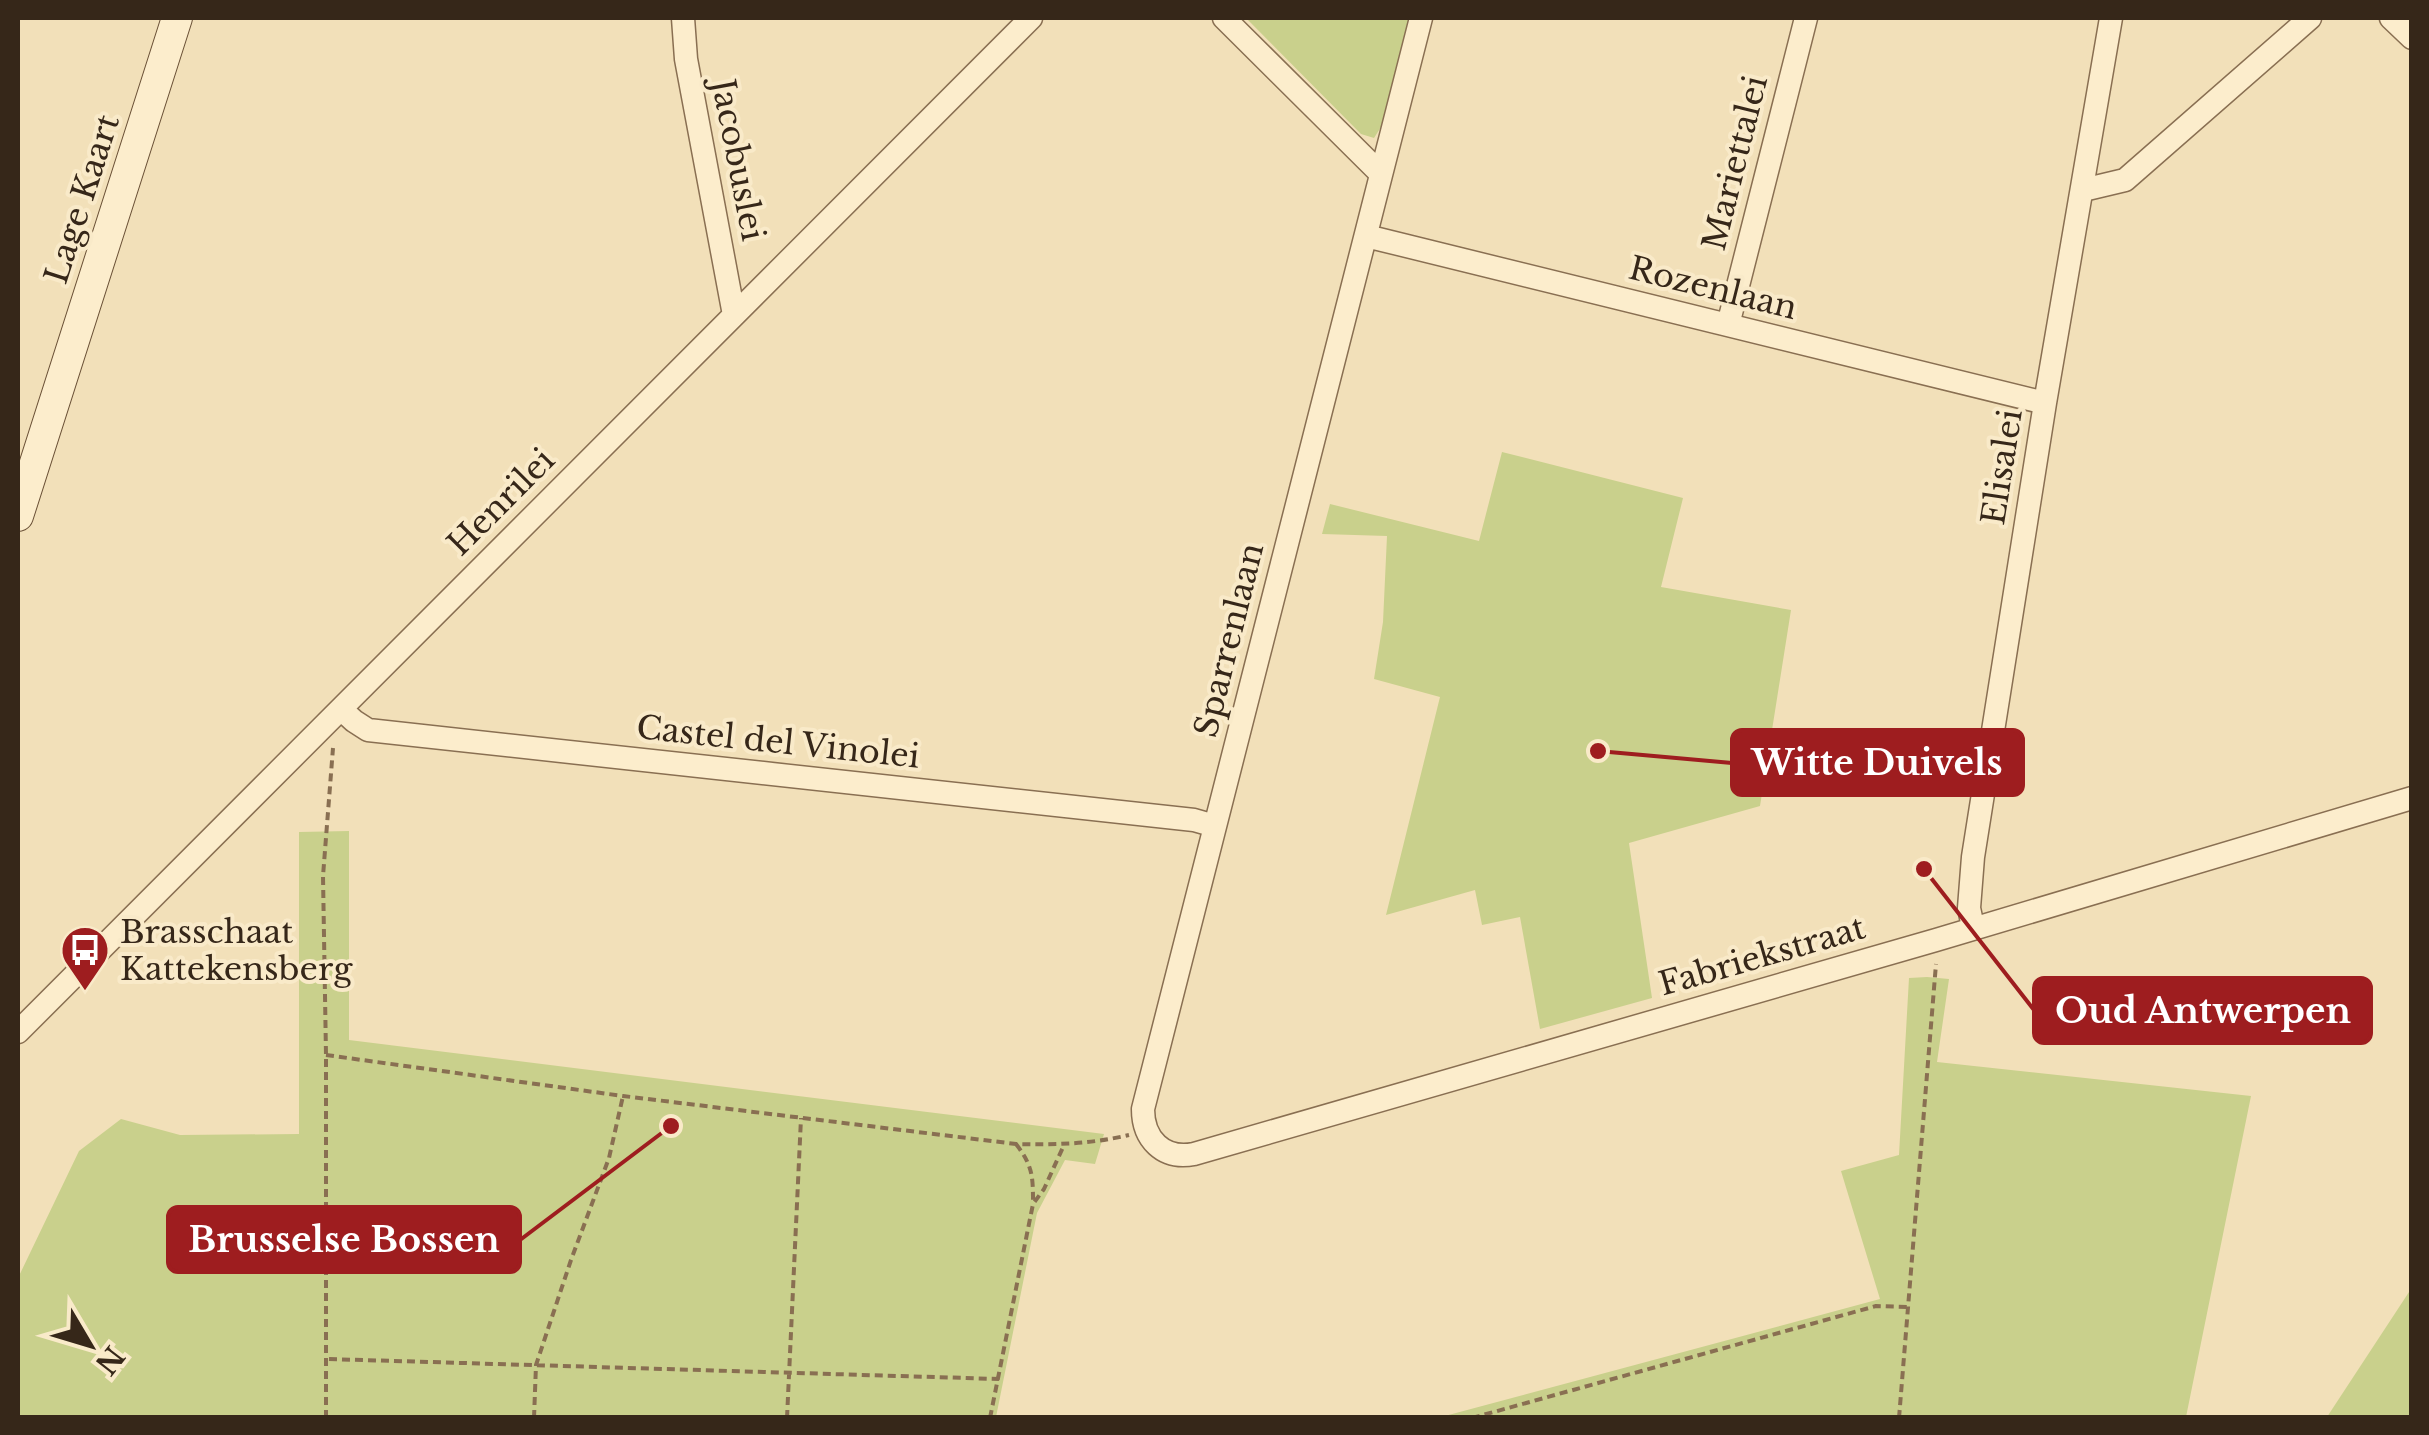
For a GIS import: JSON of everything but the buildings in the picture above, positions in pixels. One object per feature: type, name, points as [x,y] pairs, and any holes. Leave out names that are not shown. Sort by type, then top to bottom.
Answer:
[{"type":"street","name":"Lage Kaart","points":[[18,516],[177,18]]},
{"type":"street","name":"Jacobuslei","points":[[683,18],[686,59],[734,315]]},
{"type":"street","name":"Henrilei","points":[[18,1032],[1030,18]]},
{"type":"street","points":[[1224,18],[1381,174]]},
{"type":"street","name":"Sparrenlaan","points":[[1143,1123],[1143,1109],[1214,826],[1421,18]]},
{"type":"street","name":"Mariettalei","points":[[1728,325],[1806,18]]},
{"type":"street","name":"Elisalei","points":[[1973,927],[1968,908],[1973,857],[2111,18]]},
{"type":"street","points":[[2083,190],[2125,180],[2310,18]]},
{"type":"street","points":[[2392,18],[2412,38]]},
{"type":"street","name":"Rozenlaan","points":[[1366,236],[2045,404]]},
{"type":"street","name":"Castel del Vinolei","points":[[341,710],[368,730],[1194,820],[1214,826]]},
{"type":"street","name":"Fabriekstraat","points":[[1143,1123],[1149,1138],[1165,1152],[1194,1154],[2412,798]]},
{"type":"path","points":[[326,1418],[323,876],[330,758],[341,710]]},
{"type":"path","points":[[1898,1418],[1936,978],[1936,940]]},
{"type":"path","points":[[326,1055],[1016,1144],[1064,1146],[1102,1142],[1130,1135],[1143,1123]]},
{"type":"path","points":[[534,1418],[536,1365],[608,1158],[623,1096]]},
{"type":"path","points":[[787,1418],[801,1118]]},
{"type":"path","points":[[990,1418],[1033,1204],[1033,1177],[1028,1160],[1016,1144]]},
{"type":"path","points":[[1033,1204],[1064,1146]]},
{"type":"path","points":[[1472,1418],[1876,1306],[1908,1307]]},
{"type":"path","points":[[326,1359],[998,1379]]},
{"type":"green space","points":[[1246,18],[1409,18],[1381,127],[1374,138],[1361,134]]},
{"type":"green space","points":[[1502,452],[1683,498],[1661,587],[1791,610],[1760,806],[1629,843],[1652,998],[1540,1029],[1520,917],[1482,925],[1475,890],[1386,915],[1440,697],[1374,679],[1383,622],[1387,536],[1322,534],[1330,504],[1479,541]]},
{"type":"green space","points":[[349,831],[349,1040],[1104,1134],[1095,1164],[1065,1160],[1037,1213],[996,1417],[18,1417],[18,1278],[79,1151],[121,1119],[180,1135],[299,1134],[299,832]]},
{"type":"green space","points":[[1909,978],[1949,979],[1937,1062],[2251,1096],[2186,1417],[1441,1417],[1880,1299],[1841,1171],[1899,1155]]},
{"type":"green space","points":[[2411,1289],[2411,1417],[2327,1417]]},
{"type":"place","name":"Witte Duivels","points":[[1598,751]]},
{"type":"place","name":"Oud Antwerpen","points":[[1924,869]]},
{"type":"place","name":"Brasschaat Kattekensberg","points":[[85,992]]},
{"type":"place","name":"Brusselse Bossen","points":[[671,1126]]}]
